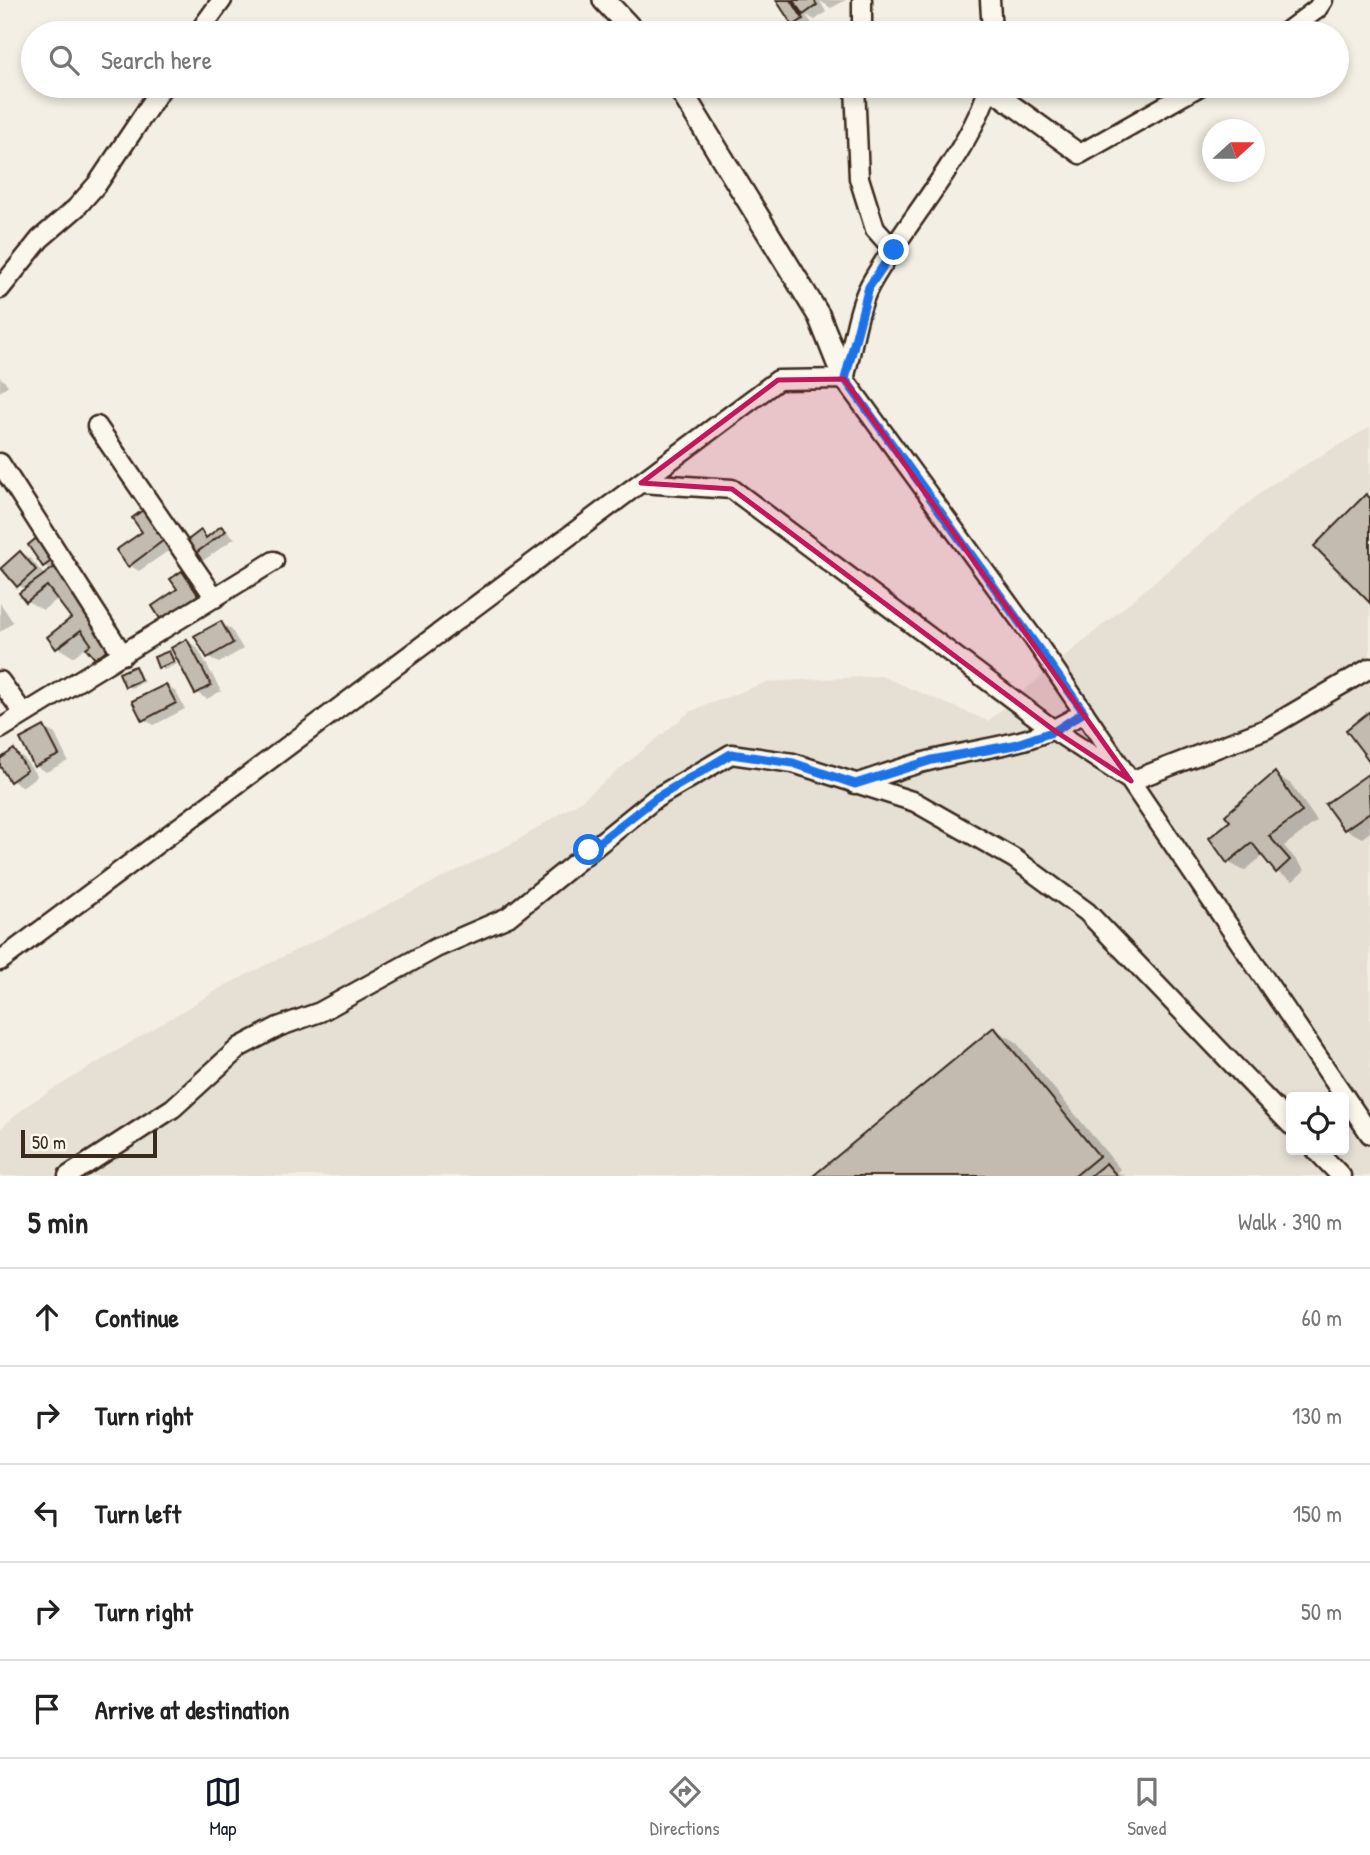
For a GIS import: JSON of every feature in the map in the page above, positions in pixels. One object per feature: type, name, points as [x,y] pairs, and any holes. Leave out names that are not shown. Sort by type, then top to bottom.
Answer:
[{"type":"street","points":[[207,21],[222,0]]},
{"type":"street","points":[[604,0],[624,21]]},
{"type":"street","points":[[862,0],[862,21]]},
{"type":"street","points":[[990,0],[991,21]]},
{"type":"street","points":[[1301,21],[1317,9],[1323,0]]},
{"type":"street","points":[[0,289],[40,239],[76,208],[98,183],[155,98]]},
{"type":"street","points":[[686,98],[819,316],[845,379],[1084,712],[1370,1134]]},
{"type":"street","points":[[856,98],[859,178],[875,229],[894,250]]},
{"type":"street","points":[[845,379],[869,287],[976,119],[985,98]]},
{"type":"street","points":[[1004,98],[1080,154],[1179,98]]},
{"type":"street","points":[[0,961],[778,380],[845,379]]},
{"type":"street","points":[[97,426],[215,598]]},
{"type":"street","points":[[0,463],[123,655]]},
{"type":"street","points":[[640,483],[732,489],[1055,731],[1131,781]]},
{"type":"street","points":[[0,729],[274,561]]},
{"type":"street","points":[[1131,781],[1266,729],[1370,668]]},
{"type":"street","points":[[0,681],[24,714]]},
{"type":"street","points":[[855,784],[932,760],[1014,745],[1055,731],[1084,712]]},
{"type":"street","points":[[68,1176],[173,1108],[240,1047],[278,1027],[320,1012],[436,948],[508,917],[656,798],[731,754],[793,763],[915,802],[1015,859],[1087,912],[1286,1120]]},
{"type":"street","points":[[1321,1155],[1341,1176]]},
{"type":"highlighted area","points":[[844,379],[1131,781],[1055,731],[732,489],[641,483],[778,380]]},
{"type":"shaded area","points":[[1370,427],[1370,1176],[0,1176],[0,1129],[29,1104],[224,986],[515,842],[582,800],[691,711],[767,682],[881,676],[988,721],[1269,486]]},
{"type":"building","points":[[776,0],[791,0],[803,19],[790,21]]},
{"type":"building","points":[[793,0],[814,0],[817,5],[803,15]]},
{"type":"building","points":[[1366,494],[1370,498],[1370,603],[1314,546]]},
{"type":"building","points":[[143,510],[164,540],[128,567],[116,550],[142,532],[132,518]]},
{"type":"building","points":[[221,526],[226,531],[193,555],[184,543],[201,530],[206,538]]},
{"type":"building","points":[[39,536],[55,558],[43,567],[28,545]]},
{"type":"building","points":[[20,551],[36,570],[17,587],[1,568]]},
{"type":"building","points":[[56,566],[114,644],[95,659],[86,648],[91,644],[81,630],[56,649],[47,637],[71,618],[47,586],[26,602],[19,593]]},
{"type":"building","points":[[182,571],[198,595],[161,620],[152,606],[177,589],[170,579]]},
{"type":"building","points":[[221,621],[233,643],[207,658],[194,636]]},
{"type":"building","points":[[187,639],[211,685],[195,694],[171,648]]},
{"type":"building","points":[[169,651],[174,662],[158,668],[154,657]]},
{"type":"building","points":[[135,666],[141,680],[125,687],[119,673]]},
{"type":"building","points":[[166,684],[176,703],[142,721],[132,701]]},
{"type":"building","points":[[1370,711],[1370,762],[1346,730]]},
{"type":"building","points":[[44,726],[59,755],[34,767],[20,739]]},
{"type":"building","points":[[14,749],[27,770],[10,782],[0,766],[0,759]]},
{"type":"building","points":[[1275,772],[1302,812],[1269,836],[1290,860],[1276,873],[1252,843],[1227,863],[1209,838],[1230,821],[1225,815]]},
{"type":"building","points":[[1368,774],[1370,812],[1344,830],[1325,804]]},
{"type":"building","points":[[994,1027],[1099,1156],[1075,1176],[813,1176]]},
{"type":"building","points":[[1106,1163],[1117,1176],[1090,1176]]},
{"type":"route","points":[[589,850],[656,798],[731,754],[793,763],[855,784],[932,760],[1014,745],[1055,731],[1084,712],[845,379],[869,287],[894,250]]}]
